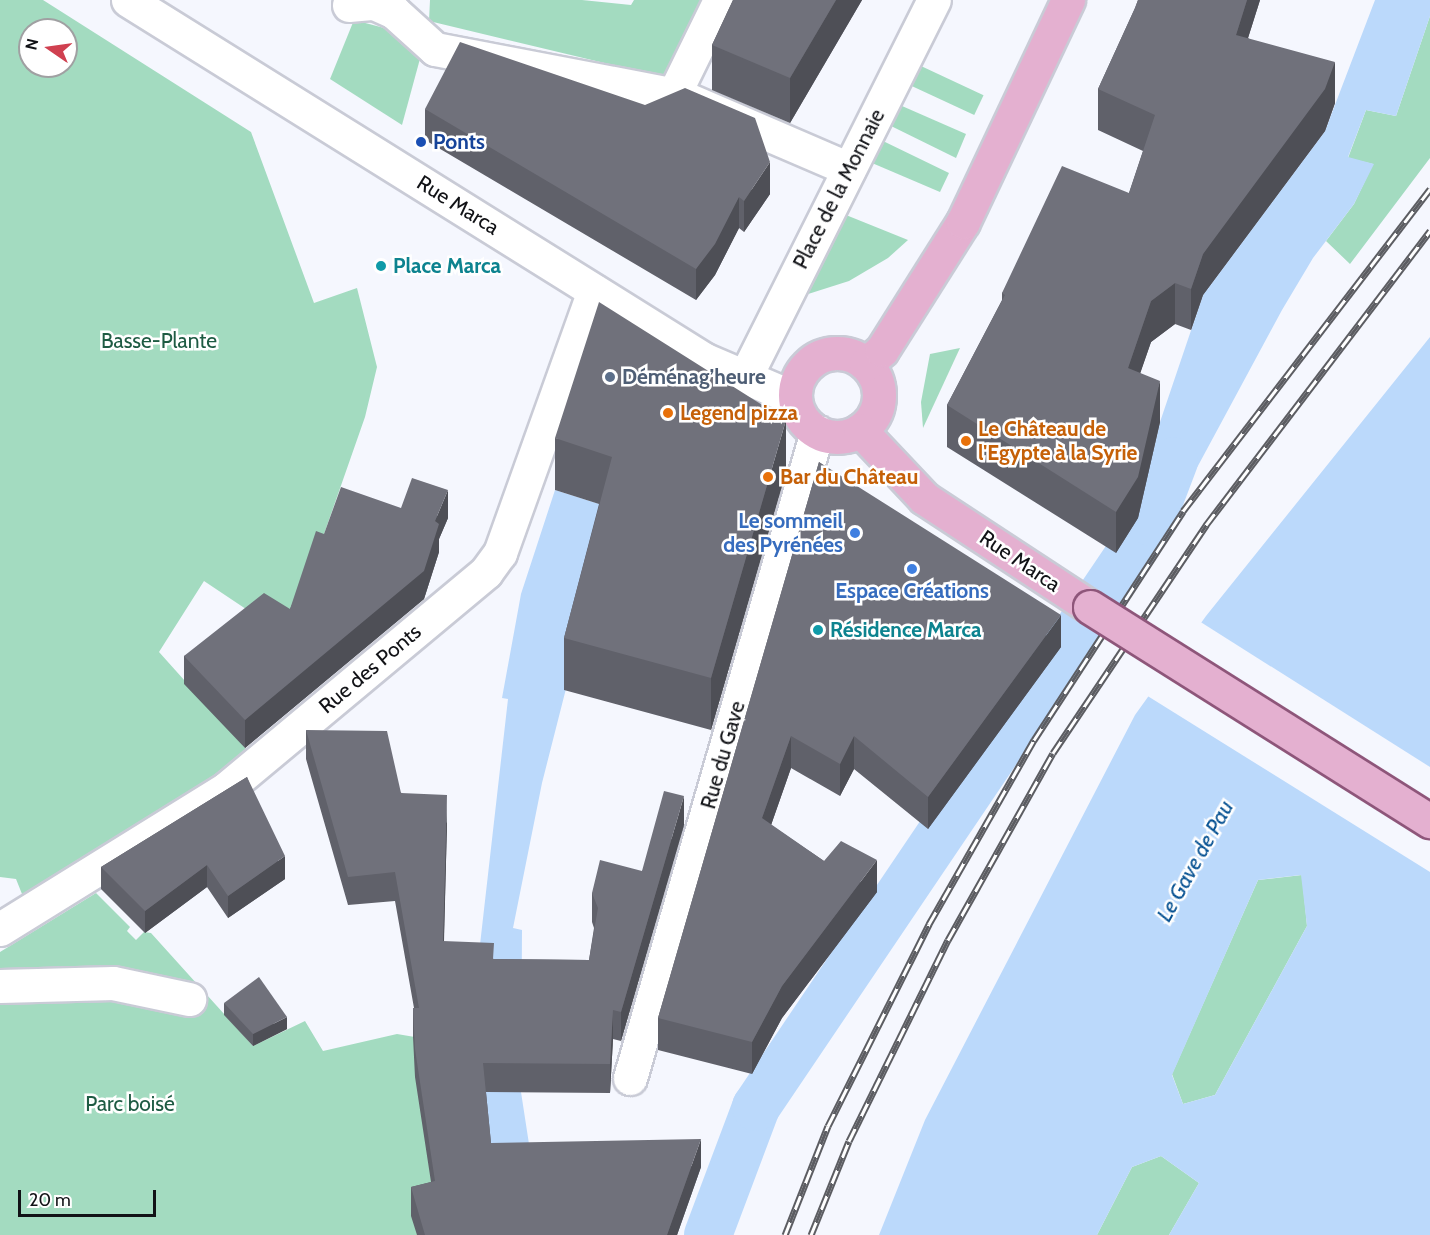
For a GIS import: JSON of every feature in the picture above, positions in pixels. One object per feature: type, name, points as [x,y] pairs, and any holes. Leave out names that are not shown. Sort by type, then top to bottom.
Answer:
[{"type":"main road","points":[[866,364],[882,350],[963,222],[1068,0]]},
{"type":"main road","points":[[844,353],[866,364],[876,380],[879,399],[870,421],[860,430],[839,437],[817,432],[797,411],[794,398],[800,373],[819,356],[844,353]]},
{"type":"main road","name":"Rue Marca","points":[[860,430],[924,498],[1090,607],[1430,821]]},
{"type":"street","name":"Rue Marca","points":[[128,0],[705,360],[744,379],[794,398]]},
{"type":"street","points":[[676,95],[720,0]]},
{"type":"street","name":"Place de la Monnaie","points":[[744,379],[934,0]]},
{"type":"street","points":[[349,5],[374,3],[394,12],[435,49],[676,95],[724,113],[849,169]]},
{"type":"street","name":"Rue des Ponts","points":[[0,929],[227,788],[486,572],[500,552],[594,291]]},
{"type":"street","name":"Rue du Gave","points":[[630,1078],[817,432]]},
{"type":"street","points":[[0,986],[113,983],[189,999]]},
{"type":"green space","name":"Basse-Plante","points":[[0,0],[43,0],[71,18],[18,18],[18,78],[78,78],[78,22],[251,132],[314,303],[357,288],[377,367],[365,417],[296,614],[264,621],[204,581],[159,652],[246,749],[200,787],[24,899],[16,879],[0,877]]},
{"type":"green space","points":[[430,0],[582,0],[631,5],[634,0],[704,0],[663,77],[429,21]]},
{"type":"green space","points":[[1430,16],[1430,158],[1350,264],[1326,241],[1354,204],[1373,164],[1348,158],[1366,110],[1396,116]]},
{"type":"green space","points":[[354,20],[388,29],[421,55],[402,125],[330,79]]},
{"type":"green space","points":[[921,66],[984,95],[974,115],[912,86]]},
{"type":"green space","points":[[902,106],[966,134],[956,158],[891,126]]},
{"type":"green space","points":[[883,141],[949,173],[940,192],[872,163]]},
{"type":"green space","points":[[846,215],[908,240],[888,258],[849,281],[805,295]]},
{"type":"green space","points":[[960,348],[923,428],[921,402],[930,354]]},
{"type":"green space","points":[[1302,875],[1307,926],[1215,1095],[1183,1104],[1172,1074],[1258,880]]},
{"type":"green space","name":"Parc boisé","points":[[96,893],[130,927],[127,931],[136,940],[144,932],[151,933],[253,1046],[305,1021],[323,1051],[397,1034],[474,1047],[500,1235],[0,1235],[0,952]]},
{"type":"green space","points":[[1161,1156],[1199,1183],[1169,1235],[1097,1235],[1132,1167]]},
{"type":"water","points":[[1375,0],[1430,0],[1430,16],[1396,116],[1366,110],[1348,157],[1374,164],[1354,204],[1313,258],[1282,310],[1165,527],[1138,518],[1160,422],[1203,295],[1325,131]]},
{"type":"water","name":"Le Gave de Pau","points":[[1430,337],[1430,1235],[1169,1235],[1199,1183],[1161,1156],[1132,1167],[1097,1235],[879,1235],[925,1120],[1135,715],[1206,616]],"holes":[[[1301,875],[1307,926],[1215,1095],[1183,1104],[1172,1075],[1258,880]]]},
{"type":"water","points":[[555,490],[612,508],[542,783],[513,928],[522,930],[521,1092],[533,1170],[485,1149],[477,971],[508,699],[502,698],[521,594]]},
{"type":"pier","points":[[1199,621],[1430,767],[1430,872],[1146,695]]},
{"type":"building","points":[[733,0],[836,0],[790,78],[712,45]]},
{"type":"building","points":[[1138,0],[1247,0],[1236,35],[1335,62],[1325,89],[1203,254],[1191,289],[1175,283],[1151,301],[1128,368],[1160,381],[1138,477],[1116,512],[947,405],[1005,295],[1002,293],[1062,166],[1129,193],[1155,115],[1098,89]]},
{"type":"building","points":[[460,42],[645,105],[685,88],[755,118],[770,162],[744,201],[739,197],[715,244],[696,269],[425,109]]},
{"type":"building","points":[[599,302],[786,420],[711,678],[564,638],[612,457],[555,438]]},
{"type":"building","points":[[819,462],[1061,615],[928,797],[854,736],[840,764],[791,736],[762,818],[824,861],[841,841],[877,860],[782,986],[752,1042],[658,1018]]},
{"type":"building","points":[[412,478],[448,490],[435,521],[439,524],[424,571],[245,720],[184,656],[264,593],[290,609],[316,531],[324,534],[341,487],[401,508]]},
{"type":"building","points":[[306,730],[387,731],[401,793],[447,795],[443,941],[494,943],[493,959],[589,960],[598,908],[592,893],[600,860],[642,871],[664,791],[684,796],[621,1012],[613,1010],[610,1064],[483,1063],[491,1143],[701,1139],[667,1235],[425,1235],[411,1187],[435,1181],[415,1049],[413,1008],[419,1008],[395,872],[348,877]]},
{"type":"building","points":[[247,777],[285,856],[228,896],[207,865],[145,911],[101,867]]},
{"type":"building","points":[[259,977],[287,1017],[253,1034],[224,1003]]},
{"type":"waterway","points":[[708,1235],[756,1107],[1151,522],[1174,461]]},
{"type":"railway","points":[[785,1235],[828,1126],[929,924],[1034,740],[1183,511],[1430,189]]},
{"type":"railway","points":[[811,1235],[849,1141],[948,940],[1053,753],[1206,525],[1430,231]]},
{"type":"place","name":"Ponts","points":[[421,142]]},
{"type":"place","name":"Place Marca","points":[[381,266]]},
{"type":"place","name":"Déménag’heure","points":[[610,377]]},
{"type":"place","name":"Legend pizza","points":[[668,413]]},
{"type":"place","name":"Le Château de l'Egypte à la Syrie","points":[[966,441]]},
{"type":"place","name":"Bar du Château","points":[[768,477]]},
{"type":"place","name":"Le sommeil des Pyrénées","points":[[855,533]]},
{"type":"place","name":"Espace Créations","points":[[912,569]]},
{"type":"place","name":"Résidence Marca","points":[[818,630]]}]
